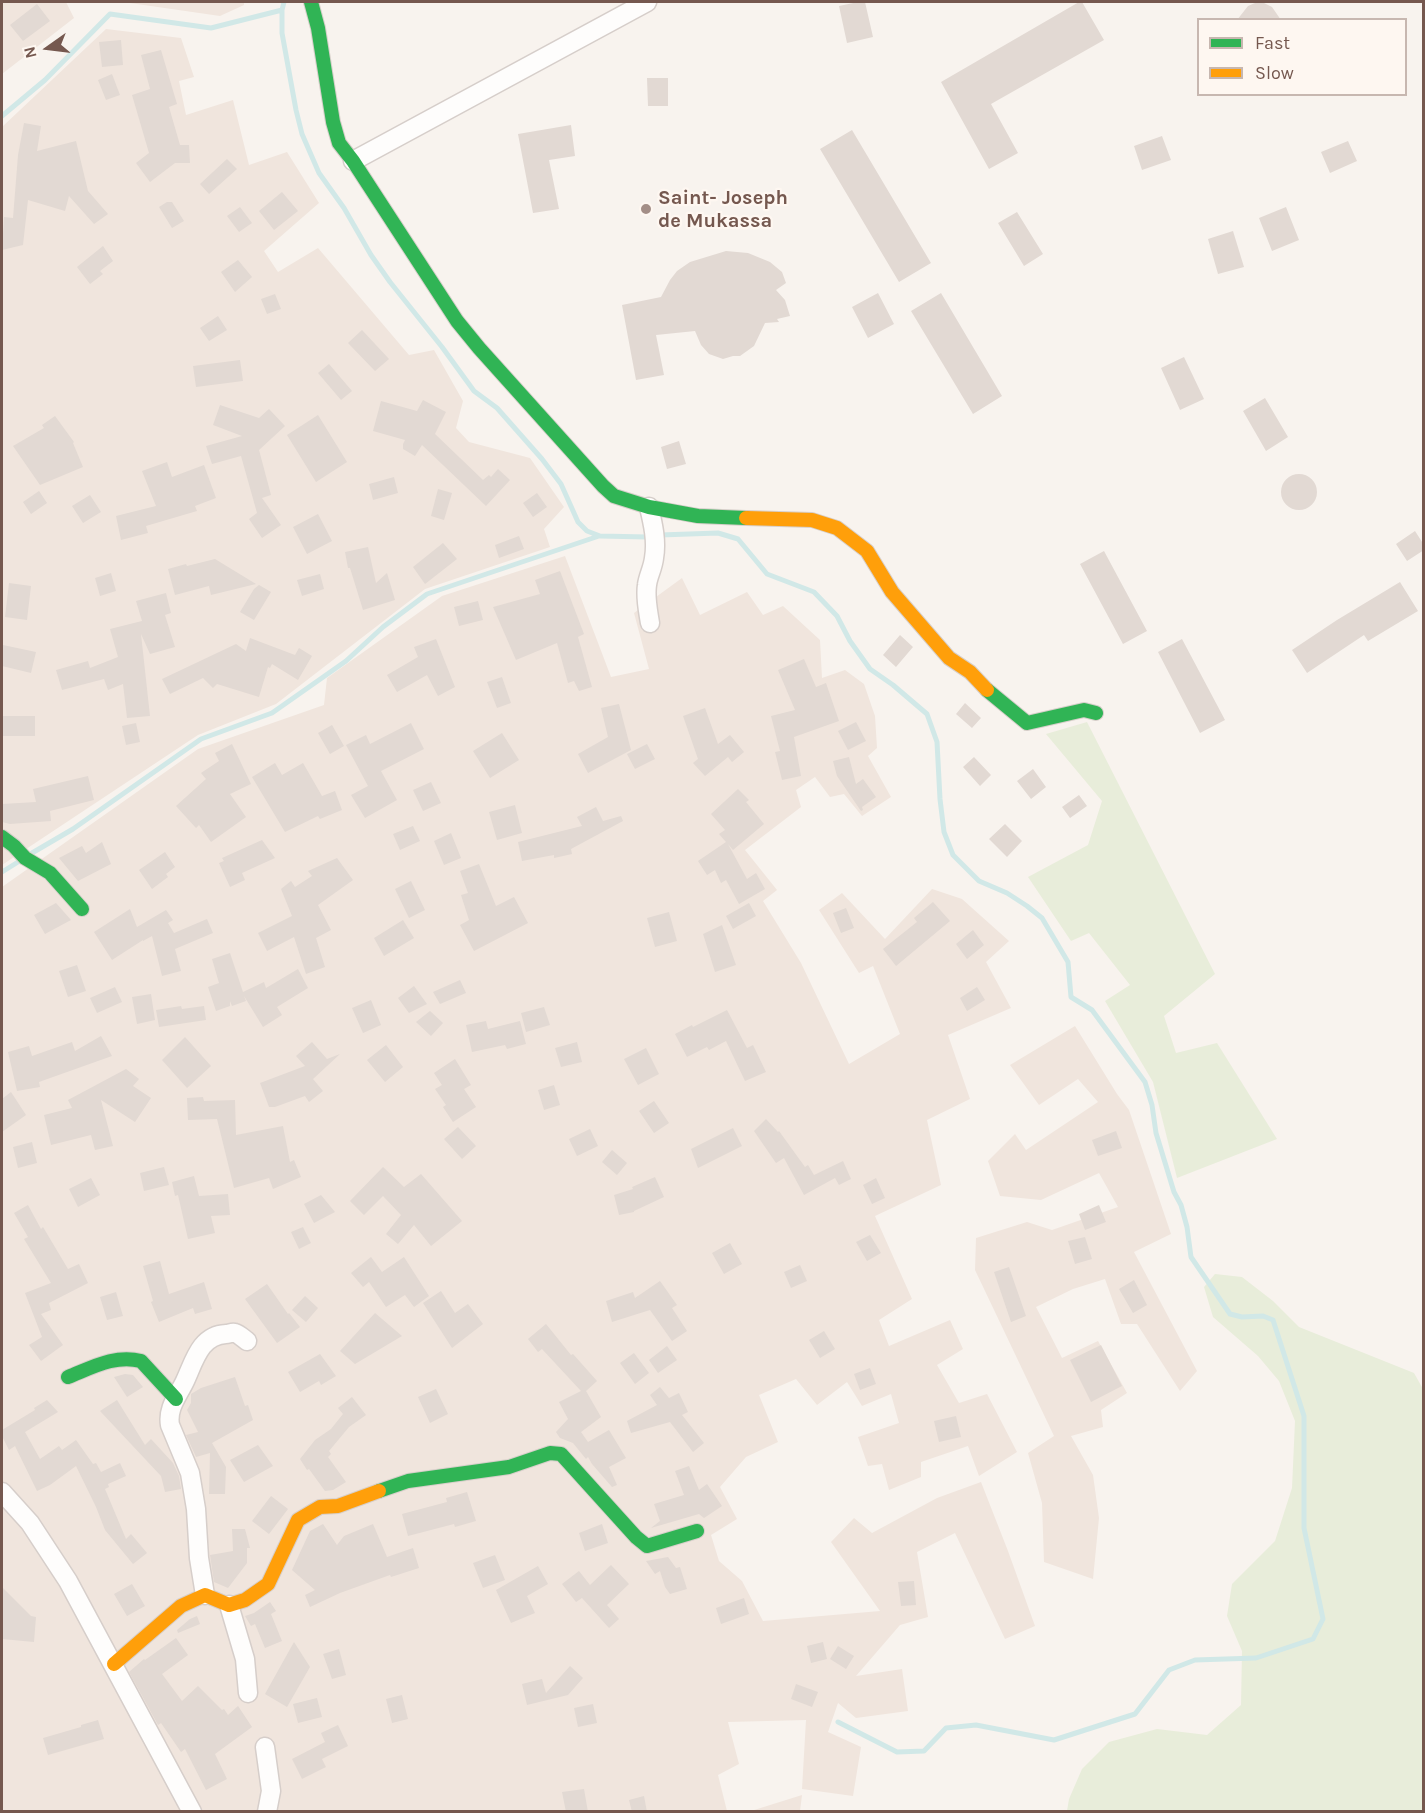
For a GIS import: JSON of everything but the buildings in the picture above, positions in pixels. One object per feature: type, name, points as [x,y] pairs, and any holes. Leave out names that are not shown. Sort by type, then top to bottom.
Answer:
[{"type":"street","points":[[312,2],[333,122],[339,143],[457,321],[614,496],[650,507],[698,516],[812,520],[837,528],[867,551],[892,592],[949,658],[970,672],[985,688],[1027,723],[1084,710],[1096,713]]},
{"type":"street","points":[[353,161],[647,2]]},
{"type":"street","points":[[650,507],[655,531],[654,561],[646,584],[650,622]]},
{"type":"street","points":[[2,837],[25,858],[51,873],[82,909]]},
{"type":"street","points":[[205,1595],[190,1473],[170,1425],[169,1417],[194,1359],[204,1344],[219,1334],[235,1333],[247,1341]]},
{"type":"street","points":[[68,1377],[121,1358],[134,1358],[141,1361],[176,1399]]},
{"type":"street","points":[[114,1664],[181,1606],[205,1595],[230,1605],[245,1600],[268,1584],[298,1520],[320,1508],[338,1506],[408,1481],[509,1467],[550,1453],[561,1454],[646,1546],[697,1531]]},
{"type":"street","points":[[2,1492],[30,1523],[68,1581],[192,1812]]},
{"type":"street","points":[[230,1605],[245,1659],[248,1693]]},
{"type":"street","points":[[265,1747],[271,1791],[267,1812]]},
{"type":"shaded area","points":[[2,2],[66,2],[74,18],[2,74]]},
{"type":"shaded area","points":[[123,2],[244,2],[244,5],[220,16]]},
{"type":"shaded area","points":[[106,29],[181,38],[194,77],[179,81],[186,115],[233,100],[249,165],[287,152],[319,203],[264,251],[278,272],[318,248],[409,355],[434,350],[463,401],[456,428],[469,442],[530,458],[564,507],[544,529],[550,547],[425,589],[276,704],[198,735],[2,865],[2,127]]},
{"type":"shaded area","points":[[565,556],[611,677],[649,669],[634,613],[682,578],[700,615],[747,592],[763,615],[783,606],[820,640],[822,678],[845,670],[864,684],[875,716],[877,748],[868,756],[891,797],[862,816],[844,794],[830,797],[815,777],[796,790],[801,807],[745,850],[777,890],[763,901],[801,963],[849,1064],[900,1034],[873,966],[859,973],[819,910],[842,893],[885,939],[932,889],[962,899],[1009,941],[986,962],[1011,1008],[948,1035],[970,1099],[927,1120],[941,1185],[875,1216],[912,1299],[879,1320],[889,1346],[950,1320],[963,1349],[937,1365],[959,1403],[987,1394],[1017,1452],[979,1476],[968,1446],[921,1462],[921,1477],[889,1490],[882,1464],[868,1466],[858,1437],[899,1423],[891,1394],[862,1406],[847,1382],[817,1405],[796,1379],[759,1395],[778,1442],[746,1457],[720,1487],[737,1519],[711,1535],[719,1561],[742,1581],[763,1621],[880,1611],[831,1542],[854,1518],[872,1533],[937,1498],[981,1482],[1035,1626],[1005,1639],[955,1533],[917,1552],[928,1617],[900,1625],[856,1676],[902,1669],[908,1711],[856,1718],[838,1703],[828,1732],[861,1747],[853,1796],[802,1789],[806,1720],[728,1722],[739,1764],[718,1775],[727,1811],[2,1811],[2,887],[198,749],[324,705],[327,678],[442,596]]},
{"type":"shaded area","points":[[1075,1026],[1129,1110],[1171,1234],[1134,1252],[1197,1371],[1180,1391],[1137,1324],[1121,1324],[1105,1279],[1073,1289],[1036,1307],[1062,1358],[1098,1341],[1127,1393],[1101,1410],[1103,1427],[1071,1436],[1093,1475],[1099,1518],[1093,1579],[1044,1562],[1042,1503],[1028,1453],[1054,1436],[975,1270],[976,1238],[1027,1222],[1052,1230],[1118,1207],[1099,1173],[1041,1200],[1000,1196],[988,1161],[1015,1134],[1026,1150],[1098,1102],[1078,1079],[1039,1105],[1010,1065]]},
{"type":"shaded area","points":[[802,1795],[800,1811],[751,1811]]},
{"type":"green space","points":[[1087,722],[1215,974],[1164,1016],[1176,1053],[1217,1043],[1277,1139],[1177,1178],[1153,1082],[1105,1001],[1130,985],[1089,933],[1071,941],[1028,877],[1088,845],[1102,801],[1046,734]]},
{"type":"green space","points":[[1215,1274],[1242,1277],[1273,1301],[1299,1327],[1414,1373],[1423,1389],[1423,1811],[1067,1811],[1069,1799],[1082,1769],[1109,1742],[1157,1729],[1207,1735],[1241,1705],[1242,1651],[1227,1616],[1232,1584],[1275,1541],[1292,1488],[1295,1421],[1279,1381],[1258,1356],[1213,1317],[1204,1287]]},
{"type":"waterway","points":[[284,2],[282,33],[302,134],[319,173],[344,208],[371,255],[474,391],[497,408],[542,459],[561,484],[578,522],[587,531],[600,536],[647,537]]},
{"type":"waterway","points":[[2,116],[45,80],[110,14],[211,28],[282,10]]},
{"type":"waterway","points":[[660,535],[718,533],[738,539],[767,574],[814,592],[837,616],[850,641],[870,669],[927,714],[937,742],[944,832],[953,855],[979,881],[1007,893],[1042,918],[1068,962],[1071,997],[1092,1010],[1145,1082],[1152,1105],[1156,1133],[1187,1227],[1191,1257],[1230,1314],[1242,1317],[1263,1316],[1273,1320],[1304,1416],[1304,1528],[1323,1619],[1313,1639],[1256,1658],[1195,1660],[1169,1670],[1135,1714],[1054,1740],[976,1725],[946,1728],[924,1751],[897,1752],[838,1722]]},
{"type":"waterway","points":[[32,853],[73,829],[201,739],[272,713],[346,661],[383,627],[427,594],[599,536]]},
{"type":"waterway","points":[[2,872],[18,862]]},
{"type":"traffic: fast","points":[[311,2],[318,28],[333,122],[339,143],[457,321],[479,348],[614,496],[649,507],[698,516],[746,518]]},
{"type":"traffic: fast","points":[[987,690],[1027,723],[1084,710],[1096,713]]},
{"type":"traffic: fast","points":[[2,837],[25,858],[50,873],[82,909]]},
{"type":"traffic: fast","points":[[68,1377],[94,1366],[122,1359],[141,1361],[176,1399]]},
{"type":"traffic: fast","points":[[379,1491],[408,1481],[509,1467],[550,1453],[561,1454],[636,1537],[647,1546],[697,1531]]},
{"type":"traffic: slow","points":[[746,518],[812,520],[837,528],[867,551],[892,592],[949,658],[970,672],[987,690]]},
{"type":"traffic: slow","points":[[114,1664],[181,1606],[205,1595],[229,1605],[245,1600],[268,1584],[298,1520],[320,1507],[338,1506],[379,1491]]},
{"type":"place","name":"Saint- Joseph de Mukassa","points":[[646,209]]}]
